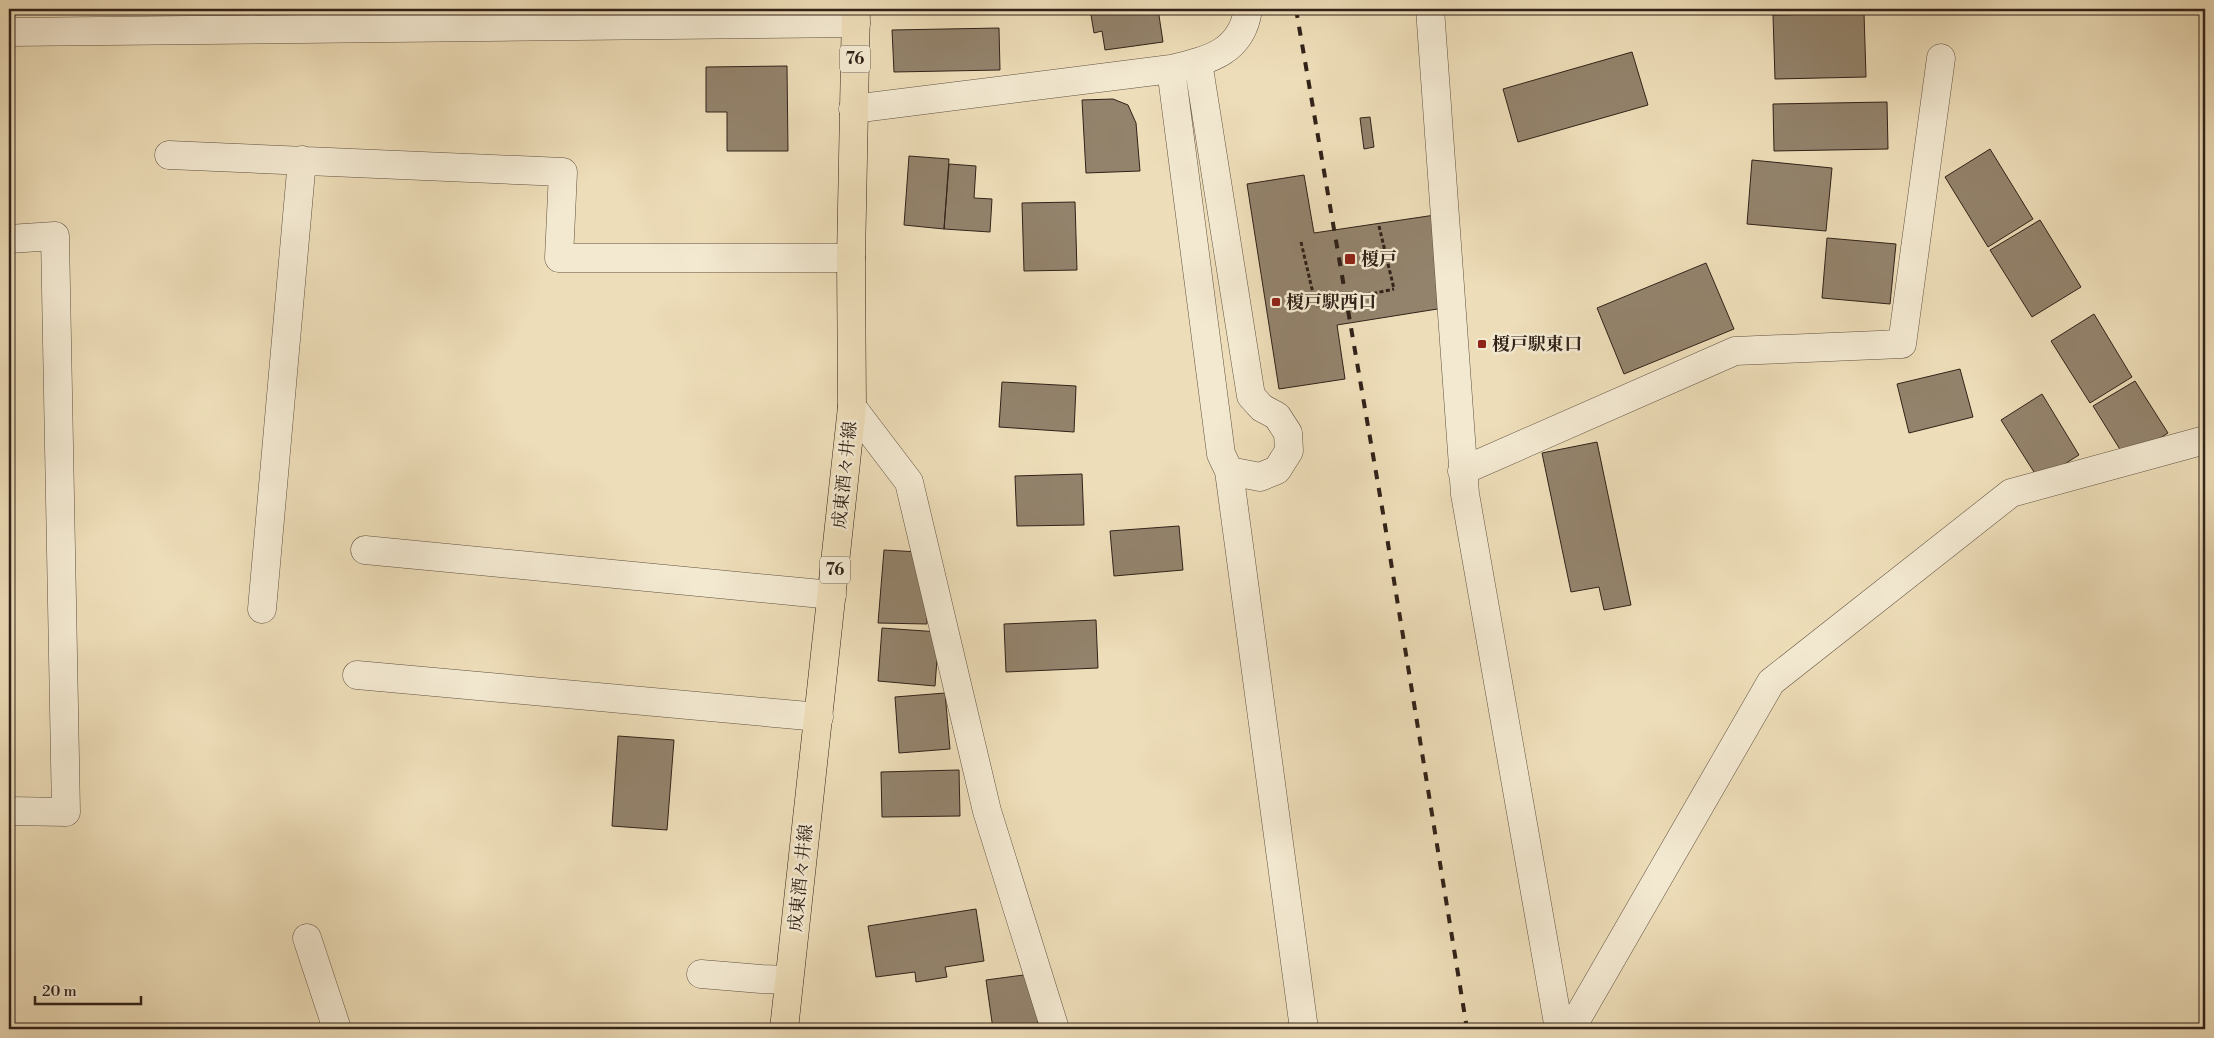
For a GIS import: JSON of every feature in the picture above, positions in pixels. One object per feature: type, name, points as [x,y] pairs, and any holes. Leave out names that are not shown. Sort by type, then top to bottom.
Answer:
[{"type":"main road","name":"成東酒々井線","points":[[784,1029],[852,407],[851,258],[856,16]]},
{"type":"street","points":[[853,109],[1170,69],[1198,62],[1222,54],[1237,38],[1246,20],[1248,9]]},
{"type":"street","points":[[1430,9],[1462,471],[1559,1029]]},
{"type":"street","points":[[9,32],[417,18],[856,16]]},
{"type":"street","points":[[1462,471],[1735,352],[1902,344],[1941,58]]},
{"type":"street","points":[[1198,62],[1251,396],[1262,408],[1277,416],[1288,433],[1289,451],[1277,470],[1260,478],[1229,471]]},
{"type":"street","points":[[1170,69],[1221,454],[1229,471],[1304,1029]]},
{"type":"street","points":[[169,155],[563,172],[559,258],[851,258]]},
{"type":"street","points":[[262,609],[302,160]]},
{"type":"street","points":[[9,239],[56,236],[66,812],[9,811]]},
{"type":"street","points":[[852,407],[909,482],[987,811],[1055,1029]]},
{"type":"street","points":[[1571,1029],[1771,682],[2011,493],[2205,440]]},
{"type":"street","points":[[365,550],[832,595]]},
{"type":"street","points":[[357,675],[819,717]]},
{"type":"street","points":[[306,938],[337,1029]]},
{"type":"street","points":[[701,974],[761,980],[790,980]]},
{"type":"path","points":[[1302,242],[1316,306],[1394,289],[1379,226]]},
{"type":"building","points":[[1090,9],[1136,9],[1136,12],[1158,9],[1163,42],[1105,50],[1102,31],[1094,33]]},
{"type":"building","points":[[1864,13],[1866,77],[1775,79],[1773,15]]},
{"type":"building","points":[[999,28],[1000,70],[894,72],[892,30]]},
{"type":"building","points":[[1632,52],[1648,105],[1518,142],[1503,89]]},
{"type":"building","points":[[787,66],[788,151],[727,151],[727,112],[706,112],[706,67]]},
{"type":"building","points":[[1113,99],[1128,105],[1136,123],[1140,171],[1086,173],[1082,100]]},
{"type":"building","points":[[1887,102],[1888,149],[1774,151],[1773,104]]},
{"type":"building","points":[[1370,117],[1374,147],[1364,149],[1360,118]]},
{"type":"building","points":[[1990,149],[2033,219],[1988,247],[1945,177]]},
{"type":"building","points":[[909,156],[949,159],[944,229],[904,225]]},
{"type":"building","points":[[1752,160],[1832,168],[1826,231],[1747,224]]},
{"type":"building","points":[[949,164],[976,166],[974,198],[992,199],[990,232],[944,229]]},
{"type":"building","points":[[1304,175],[1314,233],[1435,215],[1450,307],[1337,325],[1345,379],[1279,389],[1247,184]]},
{"type":"building","points":[[1075,202],[1077,270],[1024,271],[1022,203]]},
{"type":"building","points":[[2040,220],[2081,287],[2032,317],[1990,250]]},
{"type":"building","points":[[1827,238],[1896,244],[1890,304],[1822,298]]},
{"type":"building","points":[[1706,263],[1734,329],[1624,374],[1597,308]]},
{"type":"building","points":[[2094,314],[2132,377],[2090,403],[2051,341]]},
{"type":"building","points":[[1960,369],[1973,417],[1909,433],[1897,384]]},
{"type":"building","points":[[2135,381],[2168,433],[2126,459],[2093,406]]},
{"type":"building","points":[[1002,382],[1076,386],[1074,432],[999,427]]},
{"type":"building","points":[[2042,394],[2079,455],[2039,480],[2001,420]]},
{"type":"building","points":[[1597,442],[1631,605],[1604,610],[1599,587],[1571,592],[1542,453]]},
{"type":"building","points":[[1082,474],[1084,525],[1017,526],[1015,476]]},
{"type":"building","points":[[1179,526],[1183,570],[1114,576],[1110,531]]},
{"type":"building","points":[[884,550],[919,552],[927,592],[927,624],[878,623]]},
{"type":"building","points":[[1096,620],[1098,668],[1006,672],[1004,624]]},
{"type":"building","points":[[882,628],[939,632],[935,686],[878,681]]},
{"type":"building","points":[[945,693],[950,749],[899,753],[895,697]]},
{"type":"building","points":[[618,736],[674,740],[667,830],[612,826]]},
{"type":"building","points":[[959,770],[960,816],[882,817],[881,772]]},
{"type":"building","points":[[976,909],[984,961],[945,967],[947,977],[916,982],[915,972],[876,977],[868,926]]},
{"type":"building","points":[[1031,974],[1039,1029],[993,1029],[986,980]]},
{"type":"railway","points":[[1296,9],[1383,513],[1467,1029]]},
{"type":"place","name":"榎戸","points":[[1350,259]]},
{"type":"place","name":"榎戸駅西口","points":[[1276,302]]},
{"type":"place","name":"榎戸駅東口","points":[[1482,344]]}]
